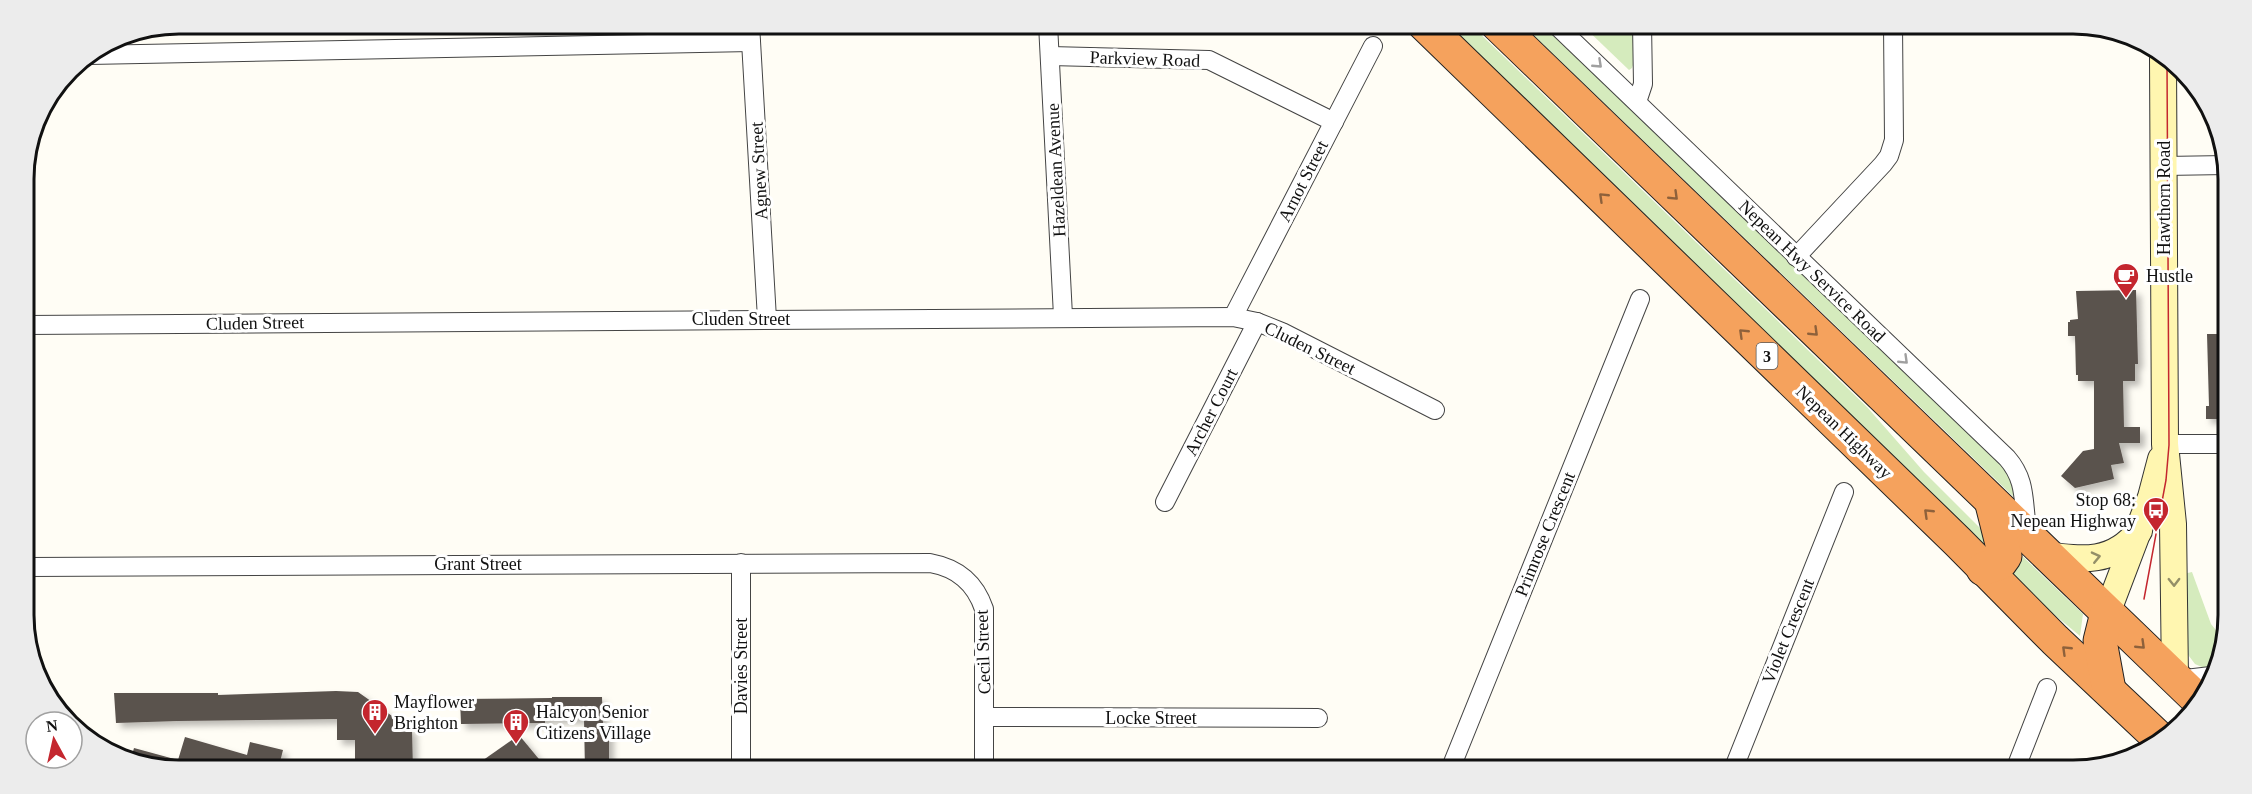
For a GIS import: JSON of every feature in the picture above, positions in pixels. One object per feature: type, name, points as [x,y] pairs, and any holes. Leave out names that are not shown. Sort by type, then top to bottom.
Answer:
[{"type":"highway","name":"Nepean Highway","points":[[1435,34],[2155,734]]},
{"type":"highway","points":[[1508,34],[2182,685]]},
{"type":"highway","points":[[1983,569],[2000,563],[2005,556],[1991,503]]},
{"type":"highway","points":[[2107,613],[2100,641],[2109,690]]},
{"type":"main road","name":"Hawthorn Road","points":[[2163,66],[2165,444],[2173,524],[2182,685]]},
{"type":"main road","name":"Hawthorn Road","points":[[2107,613],[2151,497],[2165,444]]},
{"type":"main road","points":[[2038,547],[2078,560],[2095,559],[2124,546],[2139,531]]},
{"type":"street","name":"Nepean Hwy Service Road","points":[[1566,34],[2012,464],[2024,489],[2026,520],[2038,547]]},
{"type":"street","points":[[1637,102],[1642,84],[1642,34]]},
{"type":"street","points":[[1796,257],[1889,156],[1894,133],[1893,34]]},
{"type":"street","name":"Agnew Street","points":[[751,35],[767,319]]},
{"type":"street","name":"Hazeldean Avenue","points":[[1049,35],[1064,316]]},
{"type":"street","points":[[106,55],[751,42]]},
{"type":"street","name":"Arnot Street","points":[[1233,317],[1373,46]]},
{"type":"street","name":"Parkview Road","points":[[1050,56],[1209,60],[1334,122]]},
{"type":"street","points":[[2164,166],[2216,165]]},
{"type":"street","name":"Primrose Crescent","points":[[1454,759],[1640,299]]},
{"type":"street","name":"Cluden Street","points":[[35,325],[1064,316],[1233,317],[1257,322],[1282,332],[1436,410]]},
{"type":"street","name":"Archer Court","points":[[1165,502],[1257,322]]},
{"type":"street","points":[[2165,444],[2218,444]]},
{"type":"street","name":"Violet Crescent","points":[[1737,759],[1844,492]]},
{"type":"street","name":"Davies Street","points":[[741,563],[741,760]]},
{"type":"street","name":"Grant Street","points":[[34,567],[930,563]]},
{"type":"street","name":"Cecil Street","points":[[930,563],[956,571],[976,590],[981,600],[984,618],[984,760]]},
{"type":"street","points":[[2182,685],[2203,678]]},
{"type":"street","points":[[2019,759],[2047,688]]},
{"type":"street","name":"Locke Street","points":[[984,717],[1318,718]]},
{"type":"green space","points":[[1459,34],[1481,34],[1867,407],[1924,472],[1987,535],[1992,555]]},
{"type":"green space","points":[[1533,34],[1552,34],[1999,460],[2014,481],[2019,502]]},
{"type":"green space","points":[[1592,34],[1635,34],[1635,59],[1629,70]]},
{"type":"green space","points":[[2020,554],[2083,614],[2080,636],[2050,611],[2009,570]]},
{"type":"green space","points":[[2192,572],[2211,624],[2216,630],[2207,668],[2195,664],[2186,652],[2183,574]]},
{"type":"building","points":[[2136,290],[2138,364],[2135,364],[2135,381],[2123,381],[2124,427],[2140,427],[2140,443],[2119,443],[2124,463],[2111,465],[2114,479],[2075,488],[2061,476],[2083,451],[2094,449],[2094,381],[2078,381],[2075,336],[2068,336],[2068,322],[2078,319],[2076,291]]},
{"type":"building","points":[[2207,334],[2218,334],[2218,419],[2206,419],[2206,406],[2209,406]]},
{"type":"building","points":[[358,692],[412,730],[413,760],[355,760],[355,740],[337,740],[337,719],[116,723],[114,693],[218,693],[218,695]]},
{"type":"building","points":[[602,697],[603,724],[609,724],[609,760],[585,760],[584,719],[545,719],[545,723],[461,724],[460,699]]},
{"type":"building","points":[[519,735],[540,760],[484,760]]},
{"type":"building","points":[[185,737],[247,755],[250,742],[283,750],[281,760],[178,760]]},
{"type":"building","points":[[134,748],[177,760],[151,757],[133,752]]},
{"type":"tram line","points":[[2144,599],[2166,480],[2169,445],[2167,69]]},
{"type":"place","name":"Hustle","points":[[2126,299]]},
{"type":"place","name":"Stop 68: Nepean Highway","points":[[2156,533]]},
{"type":"place","name":"Mayflower Brighton","points":[[375,735]]},
{"type":"place","name":"Halcyon Senior Citizens Village","points":[[516,745]]}]
